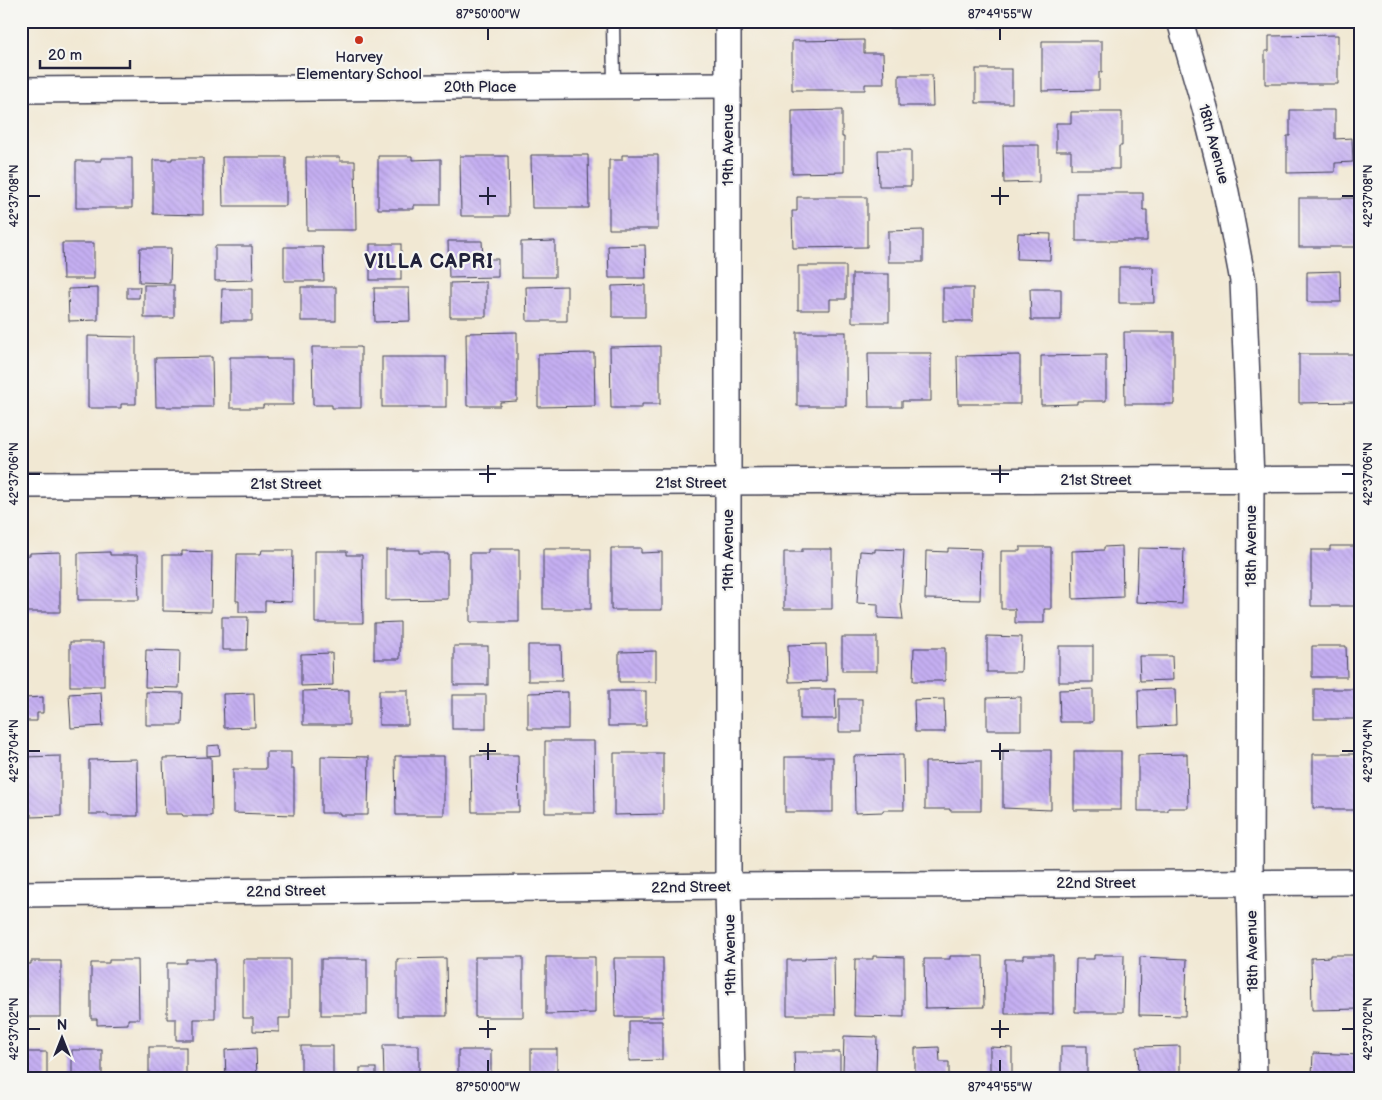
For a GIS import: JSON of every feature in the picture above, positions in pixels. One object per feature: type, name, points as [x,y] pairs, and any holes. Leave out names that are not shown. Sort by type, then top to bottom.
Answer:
[{"type":"street","name":"19th Avenue","points":[[728,21],[728,886],[732,1079]]},
{"type":"street","name":"18th Avenue","points":[[1180,21],[1205,108],[1226,192],[1243,281],[1252,480],[1250,882],[1254,1079]]},
{"type":"street","name":"20th Place","points":[[21,90],[728,85]]},
{"type":"street","name":"21st Street","points":[[21,485],[1361,479]]},
{"type":"street","name":"22nd Street","points":[[21,894],[728,886],[1361,882]]},
{"type":"lane","points":[[613,21],[614,86]]},
{"type":"building","points":[[883,21],[918,21],[918,28],[883,28]]},
{"type":"building","points":[[960,21],[997,21],[997,26],[960,26]]},
{"type":"building","points":[[1338,35],[1338,84],[1265,84],[1265,51],[1269,51],[1269,36]]},
{"type":"building","points":[[864,40],[864,53],[883,53],[884,84],[865,84],[865,90],[792,90],[792,41]]},
{"type":"building","points":[[1042,41],[1102,41],[1102,72],[1099,72],[1099,90],[1042,91]]},
{"type":"building","points":[[976,69],[1012,69],[1012,103],[976,103]]},
{"type":"building","points":[[899,75],[932,75],[933,106],[899,106]]},
{"type":"building","points":[[842,110],[844,172],[792,173],[792,111]]},
{"type":"building","points":[[1290,110],[1335,110],[1335,139],[1352,138],[1353,162],[1335,163],[1335,172],[1287,173],[1287,136],[1290,136]]},
{"type":"building","points":[[1071,112],[1122,112],[1122,146],[1119,146],[1119,169],[1071,169],[1071,151],[1056,151],[1056,123],[1071,123]]},
{"type":"building","points":[[1003,145],[1039,145],[1039,182],[1004,183]]},
{"type":"building","points":[[878,150],[911,150],[911,186],[879,186]]},
{"type":"building","points":[[531,155],[588,155],[589,208],[532,208]]},
{"type":"building","points":[[622,155],[658,155],[658,229],[609,229],[609,160],[622,160]]},
{"type":"building","points":[[378,156],[412,156],[412,160],[441,159],[441,205],[414,205],[414,209],[378,209]]},
{"type":"building","points":[[460,156],[508,156],[509,216],[461,216]]},
{"type":"building","points":[[222,157],[286,157],[286,206],[223,206]]},
{"type":"building","points":[[306,157],[340,157],[340,161],[355,161],[356,230],[307,230]]},
{"type":"building","points":[[101,158],[132,158],[132,208],[76,208],[76,161],[101,161]]},
{"type":"building","points":[[172,158],[203,158],[203,215],[153,214],[153,160],[172,160]]},
{"type":"building","points":[[1076,193],[1143,193],[1143,210],[1147,210],[1147,241],[1076,241]]},
{"type":"building","points":[[797,197],[867,197],[867,247],[793,248],[792,211],[797,211]]},
{"type":"building","points":[[1299,198],[1359,198],[1359,247],[1299,247]]},
{"type":"building","points":[[923,230],[923,262],[888,262],[888,231]]},
{"type":"building","points":[[1018,233],[1051,234],[1050,260],[1017,259]]},
{"type":"building","points":[[448,241],[482,241],[483,259],[498,259],[498,277],[449,278]]},
{"type":"building","points":[[555,241],[555,277],[521,277],[521,242]]},
{"type":"building","points":[[62,243],[94,243],[94,279],[63,279]]},
{"type":"building","points":[[370,244],[401,244],[401,280],[370,280]]},
{"type":"building","points":[[645,245],[646,278],[609,278],[608,246]]},
{"type":"building","points":[[215,246],[252,246],[253,280],[215,281]]},
{"type":"building","points":[[284,247],[323,247],[324,281],[284,281]]},
{"type":"building","points":[[140,248],[171,248],[170,283],[139,282]]},
{"type":"building","points":[[798,266],[846,266],[846,299],[830,299],[830,310],[798,310]]},
{"type":"building","points":[[1119,267],[1153,267],[1154,303],[1119,303]]},
{"type":"building","points":[[1340,271],[1341,302],[1307,302],[1307,272]]},
{"type":"building","points":[[852,274],[889,274],[889,322],[852,322]]},
{"type":"building","points":[[486,282],[486,317],[450,317],[450,283]]},
{"type":"building","points":[[144,285],[174,285],[174,318],[144,318]]},
{"type":"building","points":[[645,285],[645,317],[612,317],[612,286]]},
{"type":"building","points":[[567,286],[567,321],[527,321],[526,287]]},
{"type":"building","points":[[127,287],[140,287],[139,298],[127,298]]},
{"type":"building","points":[[301,287],[336,287],[336,321],[301,321]]},
{"type":"building","points":[[98,288],[98,320],[69,321],[68,289]]},
{"type":"building","points":[[374,288],[409,288],[410,321],[375,322]]},
{"type":"building","points":[[943,288],[973,288],[973,321],[943,321]]},
{"type":"building","points":[[222,289],[252,289],[252,321],[221,321]]},
{"type":"building","points":[[1030,289],[1061,289],[1061,320],[1031,320]]},
{"type":"building","points":[[517,332],[517,401],[500,402],[500,406],[467,406],[466,333]]},
{"type":"building","points":[[797,332],[846,332],[846,406],[797,406]]},
{"type":"building","points":[[1124,332],[1174,332],[1174,404],[1125,404]]},
{"type":"building","points":[[88,336],[136,337],[136,404],[121,404],[121,408],[88,408]]},
{"type":"building","points":[[660,346],[660,404],[642,404],[642,408],[611,408],[610,347]]},
{"type":"building","points":[[312,347],[361,347],[361,408],[332,408],[332,405],[313,405]]},
{"type":"building","points":[[594,353],[595,406],[538,407],[538,354]]},
{"type":"building","points":[[868,353],[931,353],[931,401],[902,401],[902,407],[869,407]]},
{"type":"building","points":[[1299,354],[1361,354],[1361,402],[1299,403]]},
{"type":"building","points":[[1020,355],[1020,404],[958,404],[957,356]]},
{"type":"building","points":[[1106,355],[1106,401],[1077,401],[1077,404],[1041,405],[1041,356]]},
{"type":"building","points":[[212,357],[213,407],[156,407],[155,358]]},
{"type":"building","points":[[230,357],[293,359],[293,405],[263,405],[263,408],[230,408]]},
{"type":"building","points":[[382,357],[446,357],[446,407],[382,407]]},
{"type":"building","points":[[1122,546],[1123,597],[1073,599],[1072,551],[1104,550],[1104,547]]},
{"type":"building","points":[[1330,546],[1360,546],[1360,606],[1311,606],[1311,550],[1330,550]]},
{"type":"building","points":[[1020,547],[1051,547],[1051,609],[1044,609],[1044,623],[1015,623],[1015,609],[1001,609],[1001,551],[1020,551]]},
{"type":"building","points":[[611,548],[641,548],[641,553],[662,552],[662,610],[611,610]]},
{"type":"building","points":[[948,548],[981,549],[980,600],[925,599],[926,551],[948,552]]},
{"type":"building","points":[[1138,548],[1184,549],[1182,604],[1136,602]]},
{"type":"building","points":[[488,549],[519,549],[519,622],[470,622],[470,553],[488,553]]},
{"type":"building","points":[[543,549],[591,549],[591,609],[543,609]]},
{"type":"building","points":[[802,549],[832,549],[832,609],[784,609],[784,552],[802,552]]},
{"type":"building","points":[[875,549],[904,550],[901,604],[903,619],[878,618],[878,604],[857,603],[860,551],[875,552]]},
{"type":"building","points":[[262,550],[293,550],[292,602],[265,601],[265,612],[239,612],[239,601],[236,601],[237,554],[261,554]]},
{"type":"building","points":[[386,550],[419,550],[419,553],[448,553],[448,599],[386,600]]},
{"type":"building","points":[[182,551],[212,552],[211,612],[163,611],[163,555],[182,555]]},
{"type":"building","points":[[315,551],[347,551],[347,555],[362,555],[363,623],[315,623]]},
{"type":"building","points":[[60,552],[60,612],[21,612],[21,556],[30,555],[30,553]]},
{"type":"building","points":[[110,552],[110,555],[138,555],[139,600],[78,600],[78,553]]},
{"type":"building","points":[[222,617],[248,617],[247,650],[222,650]]},
{"type":"building","points":[[400,622],[400,659],[374,659],[374,623]]},
{"type":"building","points":[[987,636],[1022,637],[1021,672],[987,672]]},
{"type":"building","points":[[842,637],[877,637],[877,671],[842,671]]},
{"type":"building","points":[[70,642],[104,642],[104,686],[70,686]]},
{"type":"building","points":[[826,644],[827,681],[789,682],[788,645]]},
{"type":"building","points":[[21,645],[24,645],[23,677],[21,677]]},
{"type":"building","points":[[528,645],[561,645],[562,681],[528,681]]},
{"type":"building","points":[[454,646],[488,646],[488,685],[454,685]]},
{"type":"building","points":[[1059,646],[1093,646],[1093,682],[1059,682]]},
{"type":"building","points":[[1312,646],[1346,646],[1347,677],[1312,677]]},
{"type":"building","points":[[914,648],[945,648],[945,681],[913,681]]},
{"type":"building","points":[[146,650],[180,651],[179,688],[145,687]]},
{"type":"building","points":[[656,651],[656,682],[619,682],[619,652]]},
{"type":"building","points":[[332,653],[333,685],[301,686],[301,654]]},
{"type":"building","points":[[1139,656],[1172,656],[1173,680],[1140,681]]},
{"type":"building","points":[[800,689],[835,689],[836,719],[800,719]]},
{"type":"building","points":[[1093,689],[1093,722],[1060,722],[1059,690]]},
{"type":"building","points":[[1175,689],[1176,725],[1139,727],[1138,690]]},
{"type":"building","points":[[1314,689],[1358,689],[1358,719],[1314,719]]},
{"type":"building","points":[[349,690],[349,725],[303,725],[303,691]]},
{"type":"building","points":[[379,690],[408,690],[408,725],[379,725]]},
{"type":"building","points":[[608,691],[646,691],[646,726],[608,726]]},
{"type":"building","points":[[101,692],[103,726],[71,728],[69,694]]},
{"type":"building","points":[[146,692],[183,693],[182,725],[146,725]]},
{"type":"building","points":[[568,692],[568,729],[528,729],[528,693]]},
{"type":"building","points":[[254,693],[255,727],[224,728],[223,694]]},
{"type":"building","points":[[21,694],[25,694],[25,698],[43,697],[43,713],[37,713],[37,721],[25,721],[25,728],[21,728]]},
{"type":"building","points":[[452,695],[486,695],[486,729],[452,729]]},
{"type":"building","points":[[1021,697],[1021,730],[987,730],[987,698]]},
{"type":"building","points":[[839,699],[862,699],[862,732],[839,732]]},
{"type":"building","points":[[944,699],[945,732],[915,732],[914,700]]},
{"type":"building","points":[[545,741],[594,741],[595,813],[545,813]]},
{"type":"building","points":[[219,745],[220,755],[207,756],[207,746]]},
{"type":"building","points":[[1003,750],[1051,750],[1051,810],[1003,808]]},
{"type":"building","points":[[1074,751],[1121,751],[1121,810],[1074,810]]},
{"type":"building","points":[[266,752],[291,752],[291,769],[294,769],[294,815],[233,813],[233,769],[266,769]]},
{"type":"building","points":[[614,753],[663,753],[663,814],[614,815]]},
{"type":"building","points":[[1187,754],[1188,808],[1168,808],[1168,811],[1138,811],[1138,755]]},
{"type":"building","points":[[1313,754],[1361,754],[1361,810],[1313,808]]},
{"type":"building","points":[[471,755],[518,755],[519,812],[472,812]]},
{"type":"building","points":[[903,755],[904,810],[855,813],[854,756]]},
{"type":"building","points":[[61,756],[61,816],[31,817],[31,814],[21,814],[21,757]]},
{"type":"building","points":[[321,756],[369,757],[368,815],[321,813]]},
{"type":"building","points":[[395,756],[444,756],[444,815],[396,815]]},
{"type":"building","points":[[211,757],[212,816],[165,814],[163,758]]},
{"type":"building","points":[[785,757],[833,757],[833,812],[785,812]]},
{"type":"building","points":[[137,759],[138,816],[89,814],[89,760]]},
{"type":"building","points":[[981,761],[981,811],[925,809],[925,762]]},
{"type":"building","points":[[1023,955],[1053,955],[1053,1014],[1005,1014],[1005,959],[1023,959]]},
{"type":"building","points":[[1094,955],[1124,955],[1123,1012],[1075,1012],[1076,959],[1094,959]]},
{"type":"building","points":[[1330,955],[1359,955],[1359,1009],[1312,1010],[1311,958],[1330,957]]},
{"type":"building","points":[[873,956],[904,957],[904,1017],[854,1016],[855,959],[873,959]]},
{"type":"building","points":[[950,956],[983,956],[984,1007],[925,1008],[924,959],[950,959]]},
{"type":"building","points":[[475,957],[523,957],[523,1017],[475,1017]]},
{"type":"building","points":[[546,957],[595,957],[595,1013],[546,1014]]},
{"type":"building","points":[[834,957],[835,1015],[787,1015],[787,960]]},
{"type":"building","points":[[1140,957],[1187,959],[1185,1016],[1139,1015]]},
{"type":"building","points":[[446,958],[447,1016],[397,1016],[397,959]]},
{"type":"building","points":[[614,958],[663,958],[663,1017],[615,1017]]},
{"type":"building","points":[[186,959],[215,959],[215,1019],[194,1019],[194,1040],[176,1040],[176,1019],[167,1019],[167,963],[186,963]]},
{"type":"building","points":[[243,959],[290,959],[290,1018],[279,1018],[279,1032],[253,1031],[253,1018],[243,1018]]},
{"type":"building","points":[[321,959],[367,959],[367,1015],[321,1015]]},
{"type":"building","points":[[109,960],[138,960],[139,1019],[128,1019],[128,1024],[97,1025],[97,1019],[91,1019],[91,963],[109,963]]},
{"type":"building","points":[[31,961],[61,961],[61,1017],[21,1017],[21,964],[31,964]]},
{"type":"building","points":[[629,1021],[662,1021],[662,1060],[629,1061]]},
{"type":"building","points":[[844,1036],[877,1037],[876,1072],[843,1071]]},
{"type":"building","points":[[383,1045],[419,1045],[419,1079],[384,1079]]},
{"type":"building","points":[[21,1046],[26,1046],[26,1052],[47,1052],[47,1079],[21,1079]]},
{"type":"building","points":[[301,1046],[333,1046],[333,1079],[301,1079]]},
{"type":"building","points":[[1061,1046],[1087,1046],[1087,1079],[1061,1079]]},
{"type":"building","points":[[1180,1046],[1180,1078],[1138,1078],[1137,1047]]},
{"type":"building","points":[[149,1047],[186,1047],[186,1079],[149,1079]]},
{"type":"building","points":[[939,1047],[940,1062],[949,1062],[949,1079],[915,1079],[915,1048]]},
{"type":"building","points":[[990,1047],[1012,1048],[1012,1079],[990,1079]]},
{"type":"building","points":[[256,1048],[257,1079],[226,1079],[225,1050]]},
{"type":"building","points":[[531,1049],[557,1049],[557,1079],[531,1079]]},
{"type":"building","points":[[72,1050],[102,1050],[102,1079],[72,1079]]},
{"type":"building","points":[[458,1050],[491,1050],[491,1079],[458,1079]]},
{"type":"building","points":[[794,1052],[840,1052],[840,1079],[795,1079]]},
{"type":"building","points":[[1313,1053],[1361,1055],[1361,1076],[1312,1075]]},
{"type":"building","points":[[360,1068],[376,1068],[376,1079],[360,1079]]},
{"type":"place","name":"Harvey Elementary School","points":[[359,40]]},
{"type":"district","name":"VILLA CAPRI","points":[[429,261]]}]
